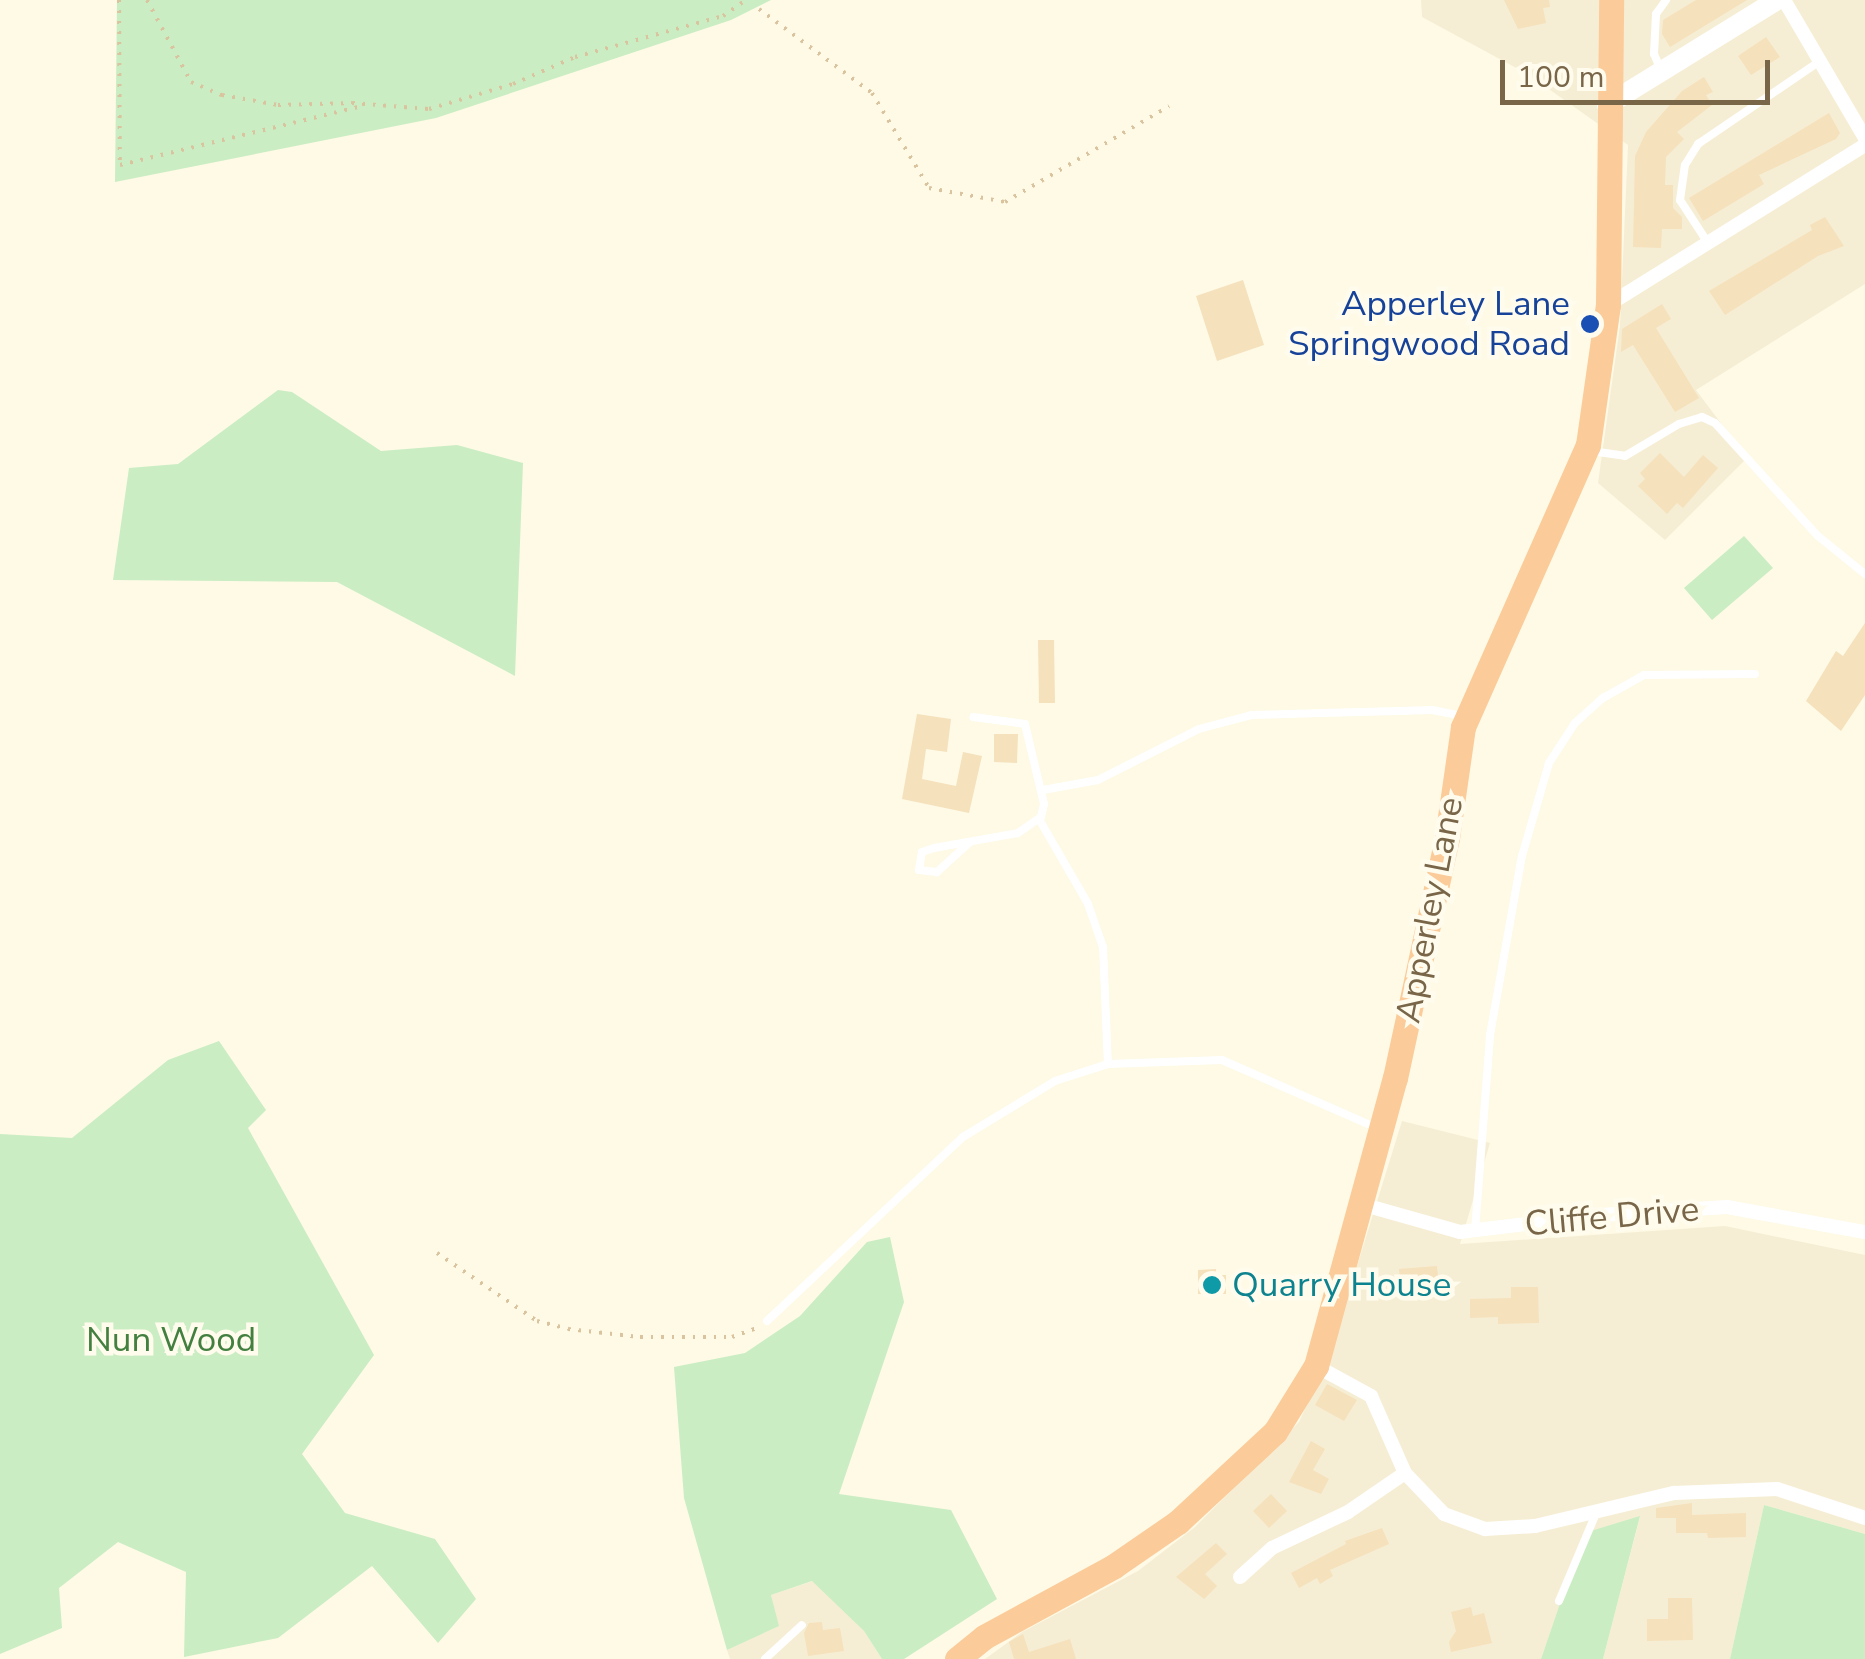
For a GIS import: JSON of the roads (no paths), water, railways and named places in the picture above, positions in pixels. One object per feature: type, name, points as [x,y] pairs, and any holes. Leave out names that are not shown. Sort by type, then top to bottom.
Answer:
[{"type":"highway","name":"Apperley Lane","points":[[957,1659],[984,1637],[1114,1566],[1178,1522],[1275,1432],[1316,1366],[1382,1130],[1443,856],[1467,717],[1586,450],[1604,354],[1608,305],[1611,0]]},
{"type":"main road","points":[[1607,105],[1780,0]]},
{"type":"main road","points":[[1607,143],[1642,86]]},
{"type":"street","points":[[1608,305],[1865,142],[1780,0]]},
{"type":"street","name":"Cliffe Drive","points":[[1362,1204],[1460,1232],[1601,1215],[1727,1207],[1865,1232]]},
{"type":"street","points":[[1316,1366],[1370,1396],[1405,1473],[1444,1514],[1485,1528],[1535,1526],[1674,1493],[1777,1489],[1865,1518]]},
{"type":"street","points":[[1240,1577],[1272,1548],[1348,1512],[1405,1473]]},
{"type":"lane","points":[[1662,72],[1654,54],[1656,14],[1666,0]]},
{"type":"lane","points":[[1708,243],[1680,200],[1684,165],[1698,144],[1820,61]]},
{"type":"lane","points":[[1586,450],[1624,456],[1679,424],[1702,418],[1715,423],[1818,536],[1865,574]]},
{"type":"lane","points":[[1474,1231],[1490,1034],[1522,856],[1550,764],[1576,724],[1603,698],[1644,676],[1754,674]]},
{"type":"lane","points":[[1044,790],[1098,780],[1198,729],[1252,715],[1432,710],[1467,717]]},
{"type":"lane","points":[[973,717],[1025,724],[1044,790],[1039,818],[1088,904],[1103,947],[1108,1064]]},
{"type":"lane","points":[[970,842],[937,872],[918,870],[922,852],[970,842],[1018,833],[1039,818]]},
{"type":"lane","points":[[768,1322],[963,1137],[1055,1081],[1108,1064],[1222,1060],[1258,1072],[1382,1130]]},
{"type":"lane","points":[[1559,1601],[1597,1511]]},
{"type":"lane","points":[[766,1659],[802,1625]]},
{"type":"place","name":"Apperley Lane Springwood Road","points":[[1590,324]]},
{"type":"place","name":"Quarry House","points":[[1212,1285]]},
{"type":"park label","name":"Nun Wood","points":[[171,1340]]}]
